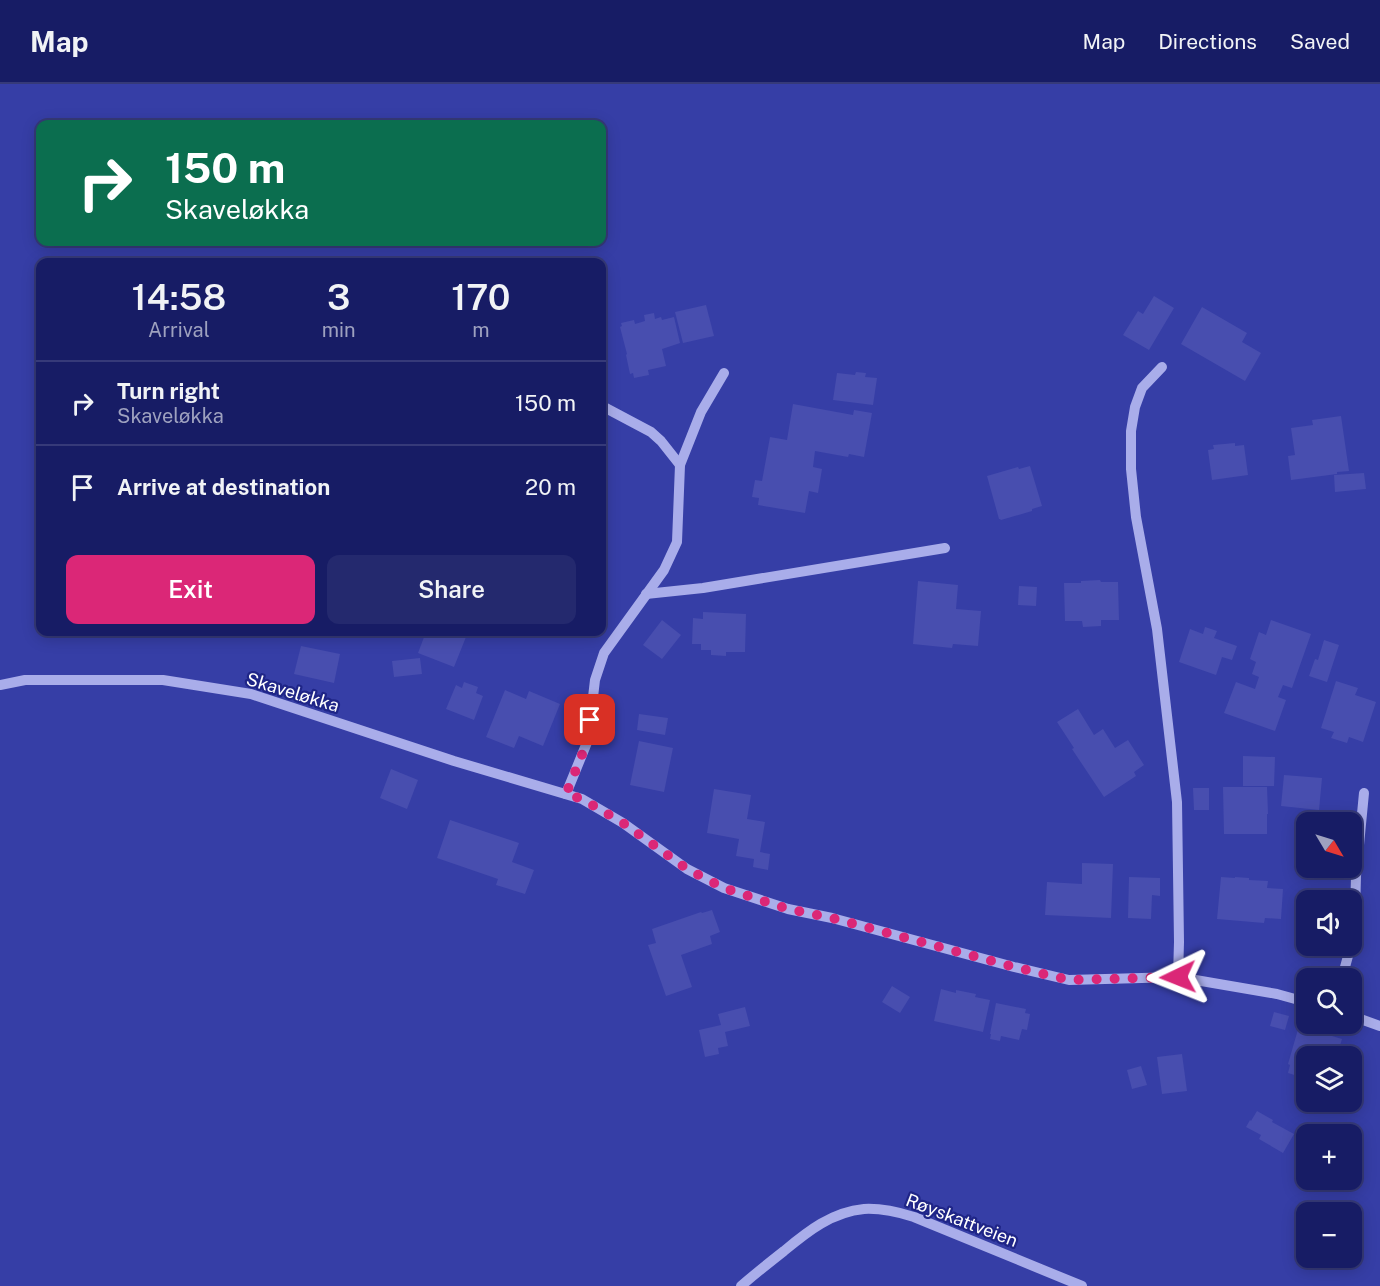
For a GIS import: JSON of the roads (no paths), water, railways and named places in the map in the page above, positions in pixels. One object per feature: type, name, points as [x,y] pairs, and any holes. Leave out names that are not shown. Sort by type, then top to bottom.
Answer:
[{"type":"street","points":[[1162,366],[1142,388],[1135,407],[1131,430],[1131,469],[1136,517],[1157,629],[1177,802],[1178,977]]},
{"type":"street","points":[[566,794],[588,740],[595,680],[604,653],[664,570],[677,542],[680,465],[701,412],[724,373]]},
{"type":"street","points":[[606,408],[651,432],[680,465]]},
{"type":"street","points":[[646,594],[703,588],[945,548]]},
{"type":"street","name":"Skaveløkka","points":[[0,685],[25,680],[164,680],[251,694],[454,761],[582,799],[623,823],[687,869],[724,888],[788,909],[832,918],[1069,980],[1178,977],[1296,999]]},
{"type":"street","points":[[1356,890],[1364,793]]},
{"type":"street","points":[[1362,1020],[1380,1026]]},
{"type":"street","name":"Røyskattveien","points":[[741,1286],[809,1230],[839,1214],[864,1209],[890,1210],[914,1216],[1082,1286]]}]
